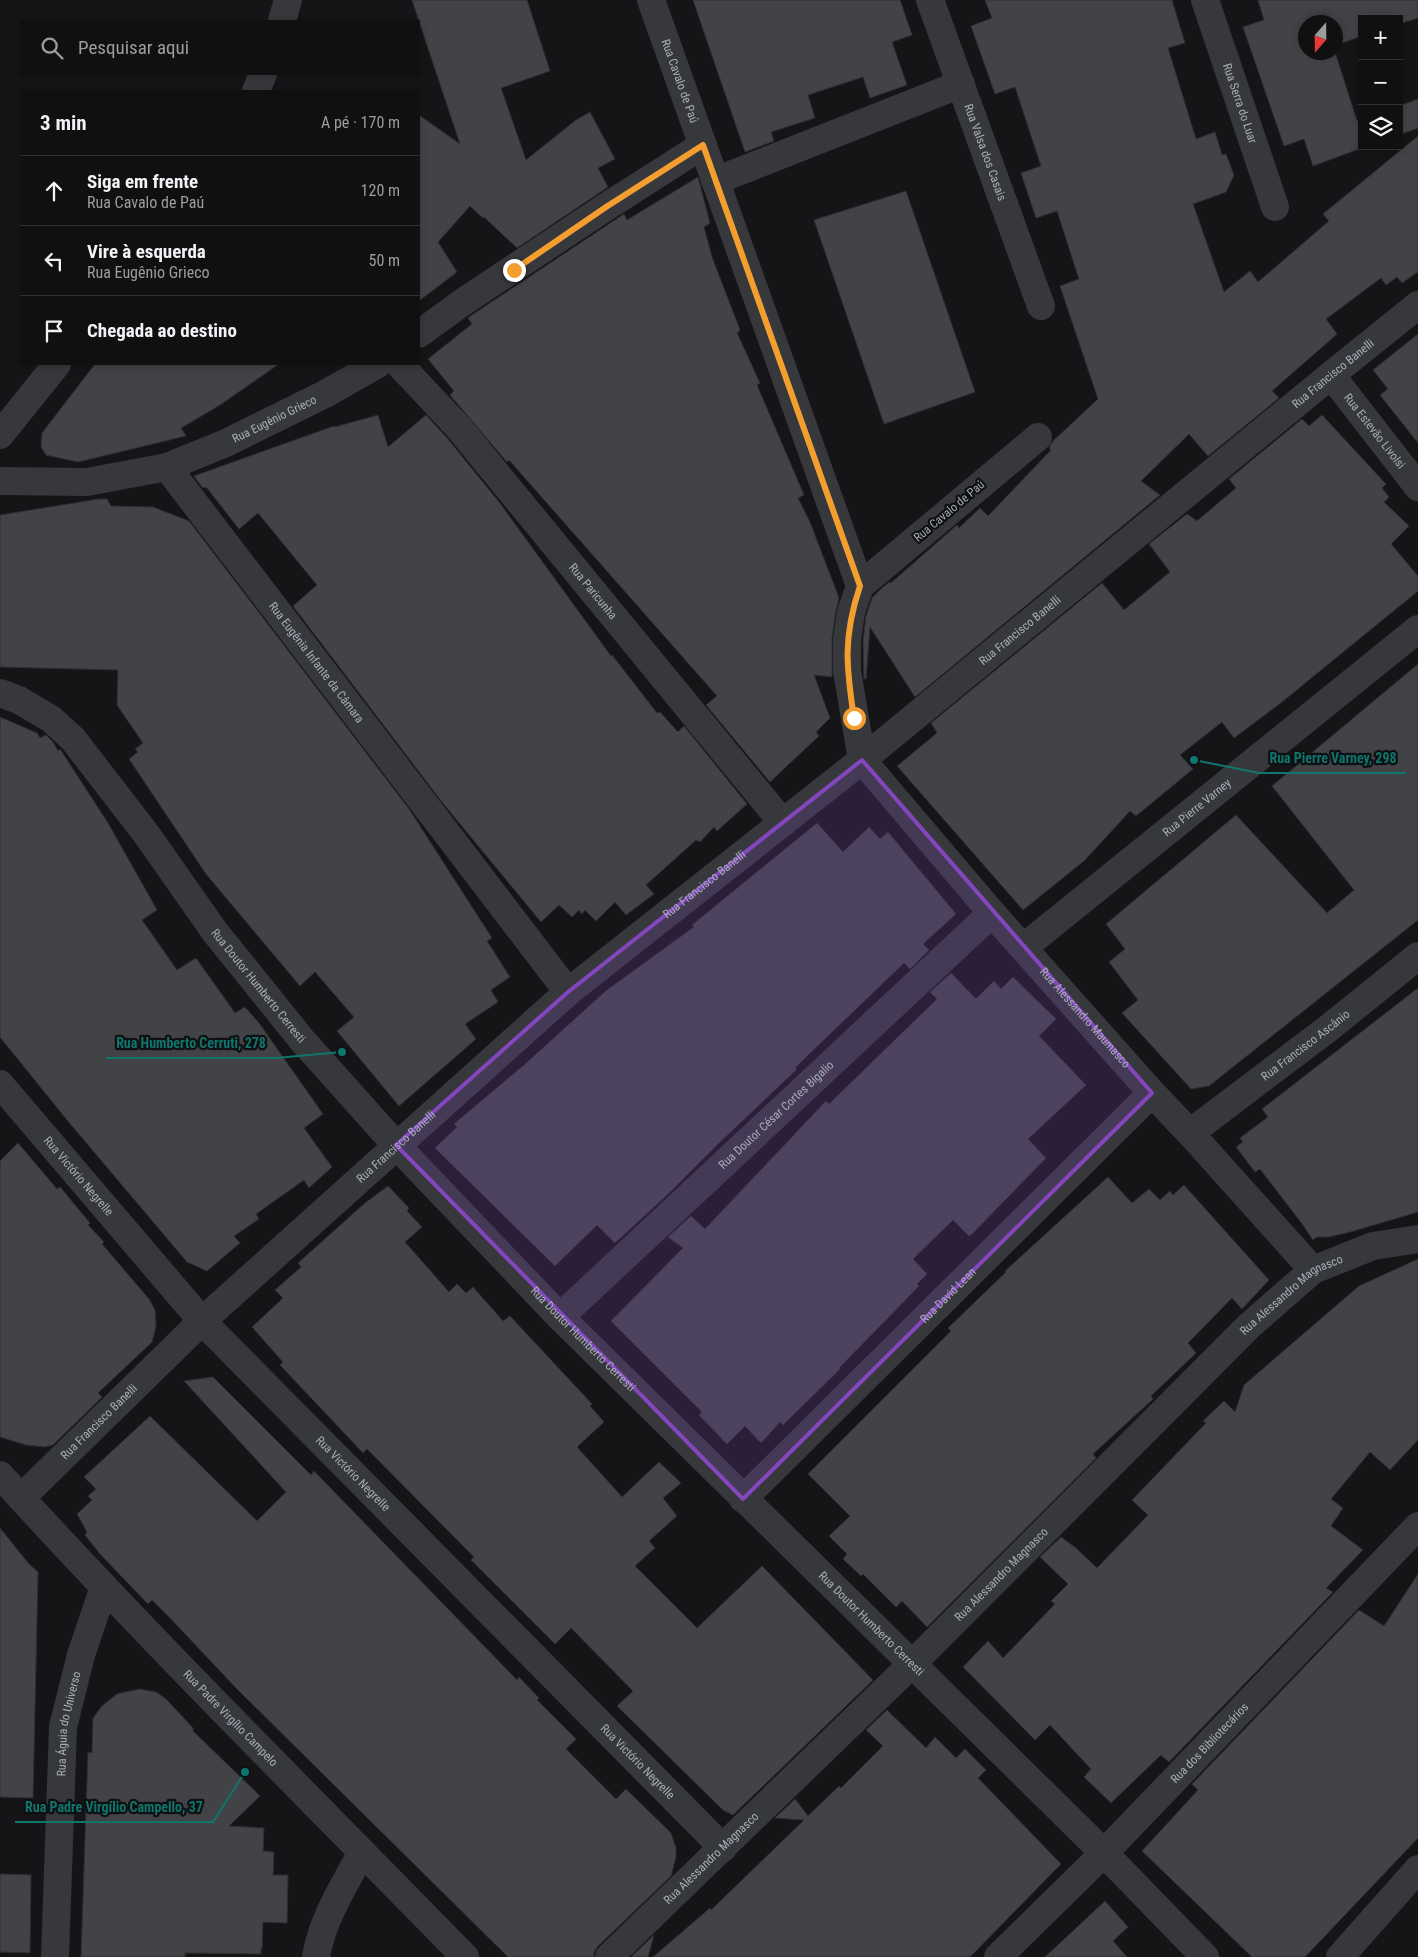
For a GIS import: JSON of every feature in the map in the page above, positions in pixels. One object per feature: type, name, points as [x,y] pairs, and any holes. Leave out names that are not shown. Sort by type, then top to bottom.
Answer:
[{"type":"street","points":[[282,20],[288,0]]},
{"type":"street","name":"Rua Cavalo de Paú","points":[[651,0],[860,586],[1038,437]]},
{"type":"street","name":"Rua Valsa dos Casais","points":[[930,0],[1041,306]]},
{"type":"street","name":"Rua Serra do Luar","points":[[1205,0],[1276,207]]},
{"type":"street","points":[[256,90],[263,75]]},
{"type":"street","points":[[715,181],[961,84]]},
{"type":"street","points":[[420,333],[463,302],[703,145]]},
{"type":"street","name":"Rua Francisco Banelli","points":[[21,1498],[202,1321],[568,992],[862,760],[1418,305]]},
{"type":"street","points":[[0,435],[56,365]]},
{"type":"street","name":"Rua Eugênio Grieco","points":[[167,467],[234,439],[325,394],[376,365]]},
{"type":"street","name":"Rua Paricunha","points":[[400,365],[459,428],[783,823]]},
{"type":"street","name":"Rua Estevão Livolsi","points":[[1331,375],[1418,487]]},
{"type":"street","points":[[0,481],[87,482],[167,467]]},
{"type":"street","name":"Rua Eugênia Infante da Câmara","points":[[167,467],[568,992]]},
{"type":"street","points":[[860,586],[851,612],[847,640],[847,672],[862,760]]},
{"type":"street","name":"Rua Pierre Varney","points":[[1024,947],[1418,629]]},
{"type":"street","name":"Rua Doutor Humberto Cerresti","points":[[0,693],[19,700],[52,719],[73,739],[147,834],[215,932],[302,1040],[396,1146],[560,1317],[1104,1853],[1205,1957]]},
{"type":"street","name":"Rua Alessandro Maumasco","points":[[862,760],[992,913],[1313,1270]]},
{"type":"street","name":"Rua Doutor César Cortes Bigalio","points":[[560,1317],[992,913]]},
{"type":"street","name":"Rua Francisco Ascânio","points":[[1190,1133],[1330,1027],[1418,956]]},
{"type":"street","name":"Rua Victório Negrelle","points":[[0,1084],[202,1321],[723,1848]]},
{"type":"street","name":"Rua David Lean","points":[[743,1499],[1152,1093]]},
{"type":"street","name":"Rua Alessandro Magnasco","points":[[610,1957],[912,1664],[1248,1327],[1313,1270],[1373,1246],[1418,1239]]},
{"type":"street","name":"Rua Padre Virgílio Campelo","points":[[0,1475],[104,1587],[308,1799],[465,1957]]},
{"type":"street","name":"Rua dos Bibliotecários","points":[[998,1957],[1104,1853],[1418,1526]]},
{"type":"street","name":"Rua Águia do Universo","points":[[55,1957],[63,1727],[81,1655],[104,1587]]},
{"type":"street","points":[[316,1957],[329,1912],[362,1852]]},
{"type":"street","points":[[1340,1957],[1418,1869]]},
{"type":"highlighted area","points":[[862,760],[1152,1093],[743,1499],[396,1145],[568,992]]},
{"type":"building","points":[[412,0],[527,0],[550,71],[501,88],[526,160],[576,120],[590,112],[615,159],[598,168],[608,187],[517,248],[470,206],[438,242],[457,272],[420,300],[420,116],[460,144]]},
{"type":"building","points":[[693,0],[900,0],[912,35],[892,42],[907,85],[870,98],[863,77],[808,95],[815,118],[771,132],[774,141],[745,152]]},
{"type":"building","points":[[985,0],[1172,0],[1185,43],[1168,48],[1196,139],[1215,132],[1222,155],[1226,154],[1234,175],[1226,192],[1193,204],[1224,292],[1250,271],[1258,282],[1329,221],[1323,214],[1418,136],[1418,272],[1402,283],[1397,277],[1386,285],[1381,278],[1326,319],[1337,334],[1272,391],[1279,398],[1208,456],[1189,434],[1141,481],[1160,495],[915,697],[870,627],[866,679],[864,679],[863,641],[866,616],[872,598],[957,525],[959,528],[980,508],[988,516],[1051,450],[1049,448],[1053,441],[1098,399],[1060,286],[1079,279],[1057,211],[1036,218],[1021,173],[1041,166],[1015,87],[995,94],[971,26],[992,18]]},
{"type":"building","points":[[1258,0],[1418,0],[1418,18],[1403,23],[1403,15],[1358,15],[1358,37],[1343,43],[1343,15],[1298,15],[1298,60],[1338,60],[1358,121],[1358,149],[1313,166],[1304,139],[1284,146],[1243,27],[1264,20]]},
{"type":"building","points":[[1418,99],[1418,128],[1403,134],[1403,105]]},
{"type":"building","points":[[698,177],[710,223],[704,227],[712,257],[740,330],[737,333],[760,383],[757,385],[804,495],[798,498],[810,522],[839,598],[832,638],[832,677],[814,675],[830,718],[816,732],[819,736],[770,782],[706,705],[717,696],[509,460],[507,462],[450,395],[454,391],[428,359],[472,324],[468,318],[472,315],[624,214],[627,220]]},
{"type":"building","points":[[906,191],[975,392],[884,424],[814,220]]},
{"type":"building","points":[[1418,334],[1418,443],[1380,395],[1388,389],[1373,370]]},
{"type":"building","points":[[94,365],[278,365],[220,405],[181,428],[186,436],[78,462],[46,455],[41,447],[42,433]]},
{"type":"building","points":[[378,415],[388,447],[426,415],[499,502],[611,656],[657,713],[660,712],[678,732],[684,726],[747,804],[717,831],[714,827],[700,842],[696,840],[646,885],[654,894],[626,915],[615,902],[596,921],[585,910],[582,914],[579,910],[572,917],[559,905],[541,922],[442,802],[293,606],[317,585],[258,513],[239,529],[207,488],[202,487],[194,476],[334,426]]},
{"type":"building","points":[[1322,415],[1386,484],[1382,488],[1389,497],[1384,502],[1409,526],[1391,544],[1418,576],[1418,591],[1282,702],[1234,738],[1222,722],[1180,755],[1193,769],[1136,816],[1130,811],[1084,861],[1023,910],[897,766],[937,733],[931,723],[1102,583],[1124,610],[1170,572],[1149,544],[1187,514],[1197,521],[1236,488],[1229,479],[1302,419],[1309,426]]},
{"type":"building","points":[[107,499],[111,506],[153,507],[189,521],[409,809],[492,938],[487,941],[510,977],[491,990],[498,1002],[465,1024],[476,1039],[399,1106],[337,1031],[354,1017],[315,972],[300,986],[206,874],[129,759],[138,752],[135,749],[143,743],[117,705],[118,670],[0,667],[0,515]]},
{"type":"building","points":[[1418,664],[1418,920],[1209,1086],[1191,1089],[1122,1013],[1138,1000],[1109,962],[1125,949],[1106,924],[1236,815],[1327,913],[1354,890],[1272,786]]},
{"type":"building","points":[[0,717],[37,733],[40,738],[46,735],[58,751],[60,749],[108,823],[157,910],[142,920],[177,970],[196,958],[235,1013],[245,1007],[259,1023],[323,1114],[304,1128],[332,1167],[309,1188],[304,1180],[256,1214],[259,1219],[234,1236],[240,1243],[207,1271],[187,1262],[67,1120],[0,1037]]},
{"type":"building","points":[[817,823],[843,852],[869,827],[880,839],[888,832],[956,914],[923,944],[929,950],[910,969],[904,963],[668,1194],[615,1243],[597,1225],[555,1266],[435,1148],[457,1127],[454,1124],[524,1065],[607,990],[694,927],[692,925]]},
{"type":"building","points":[[951,973],[976,999],[994,981],[1001,989],[1013,977],[1056,1019],[1039,1036],[1086,1085],[1028,1139],[1046,1158],[972,1234],[969,1236],[953,1220],[913,1259],[927,1274],[917,1284],[919,1286],[840,1369],[783,1425],[780,1422],[761,1443],[745,1426],[727,1444],[699,1415],[702,1412],[611,1321],[683,1248],[668,1237],[691,1216],[705,1229],[826,1101],[829,1104],[937,999],[930,992]]},
{"type":"building","points":[[1418,988],[1418,1212],[1350,1232],[1329,1237],[1317,1237],[1313,1240],[1260,1169],[1255,1172],[1236,1147],[1243,1142],[1240,1138],[1268,1117],[1262,1109]]},
{"type":"building","points":[[18,1143],[57,1189],[60,1187],[90,1223],[88,1225],[104,1242],[102,1244],[149,1299],[155,1310],[156,1327],[152,1342],[98,1393],[102,1397],[53,1445],[44,1447],[26,1445],[0,1437],[0,1161]]},
{"type":"building","points":[[1108,1177],[1132,1203],[1149,1189],[1160,1200],[1170,1191],[1173,1195],[1184,1185],[1269,1280],[1242,1309],[1232,1298],[1188,1343],[1196,1353],[1151,1396],[1153,1399],[1093,1454],[1096,1458],[927,1627],[902,1601],[896,1607],[863,1574],[861,1576],[843,1559],[847,1554],[829,1536],[850,1516],[808,1474],[951,1331],[948,1328],[1005,1271]]},
{"type":"building","points":[[388,1186],[409,1208],[407,1211],[422,1227],[405,1242],[449,1292],[457,1284],[466,1293],[473,1287],[503,1321],[510,1316],[592,1404],[590,1406],[604,1422],[577,1447],[622,1497],[659,1462],[681,1483],[663,1498],[677,1516],[649,1541],[655,1548],[635,1566],[697,1628],[762,1566],[873,1680],[733,1815],[723,1810],[617,1706],[633,1691],[571,1628],[555,1644],[471,1560],[474,1557],[367,1449],[363,1453],[280,1365],[283,1362],[252,1327],[283,1298],[275,1290],[301,1267],[298,1263],[365,1203]]},
{"type":"building","points":[[1418,1259],[1418,1440],[1390,1470],[1370,1452],[1331,1499],[1343,1508],[1331,1526],[1363,1550],[1326,1588],[1333,1592],[1169,1762],[1161,1755],[1111,1803],[1084,1777],[1091,1769],[1050,1725],[1035,1740],[963,1667],[988,1641],[1003,1658],[1055,1604],[1051,1601],[1068,1584],[1040,1557],[1061,1537],[1097,1568],[1148,1515],[1132,1500],[1206,1423],[1203,1421],[1224,1401],[1235,1412],[1244,1385],[1359,1286]]},
{"type":"building","points":[[213,1377],[311,1475],[314,1471],[517,1680],[519,1677],[539,1698],[537,1700],[576,1739],[566,1749],[616,1799],[626,1789],[671,1833],[676,1848],[676,1857],[671,1876],[598,1946],[594,1952],[594,1957],[508,1957],[237,1689],[152,1600],[148,1604],[100,1554],[85,1535],[87,1532],[77,1514],[92,1500],[88,1496],[96,1489],[84,1477],[150,1416],[257,1521],[286,1492],[184,1381]]},
{"type":"building","points":[[0,1528],[29,1564],[38,1572],[33,1798],[0,1797]]},
{"type":"building","points":[[1418,1574],[1418,1838],[1305,1957],[1252,1957],[1142,1851],[1198,1790],[1192,1784],[1359,1610],[1384,1626]]},
{"type":"building","points":[[139,1689],[156,1692],[166,1699],[193,1728],[193,1731],[260,1796],[229,1826],[264,1828],[263,1851],[274,1852],[273,1875],[288,1875],[287,1923],[263,1922],[261,1954],[185,1953],[185,1957],[81,1957],[88,1752],[92,1753],[93,1718],[102,1706],[117,1694]]},
{"type":"building","points":[[887,1710],[926,1748],[935,1737],[956,1758],[965,1749],[986,1770],[978,1778],[1061,1864],[970,1957],[653,1957],[710,1908],[711,1910],[804,1820],[775,1818],[795,1799],[808,1816],[839,1786],[841,1788],[883,1746],[866,1730]]},
{"type":"building","points":[[0,1874],[31,1875],[30,1953],[0,1952]]},
{"type":"building","points":[[1105,1901],[1128,1927],[1113,1941],[1127,1957],[1045,1957]]},
{"type":"building","points":[[654,1935],[648,1957],[631,1957]]},
{"type":"place","name":"Rua Pierre Varney, 298","points":[[1194,760]]},
{"type":"place","name":"Rua Humberto Cerruti, 278","points":[[342,1052]]},
{"type":"place","name":"Rua Padre Virgílio Campello, 37","points":[[245,1772]]},
{"type":"route","points":[[514,270],[606,207],[703,145],[860,586],[851,612],[847,640],[847,672],[854,718]]}]
